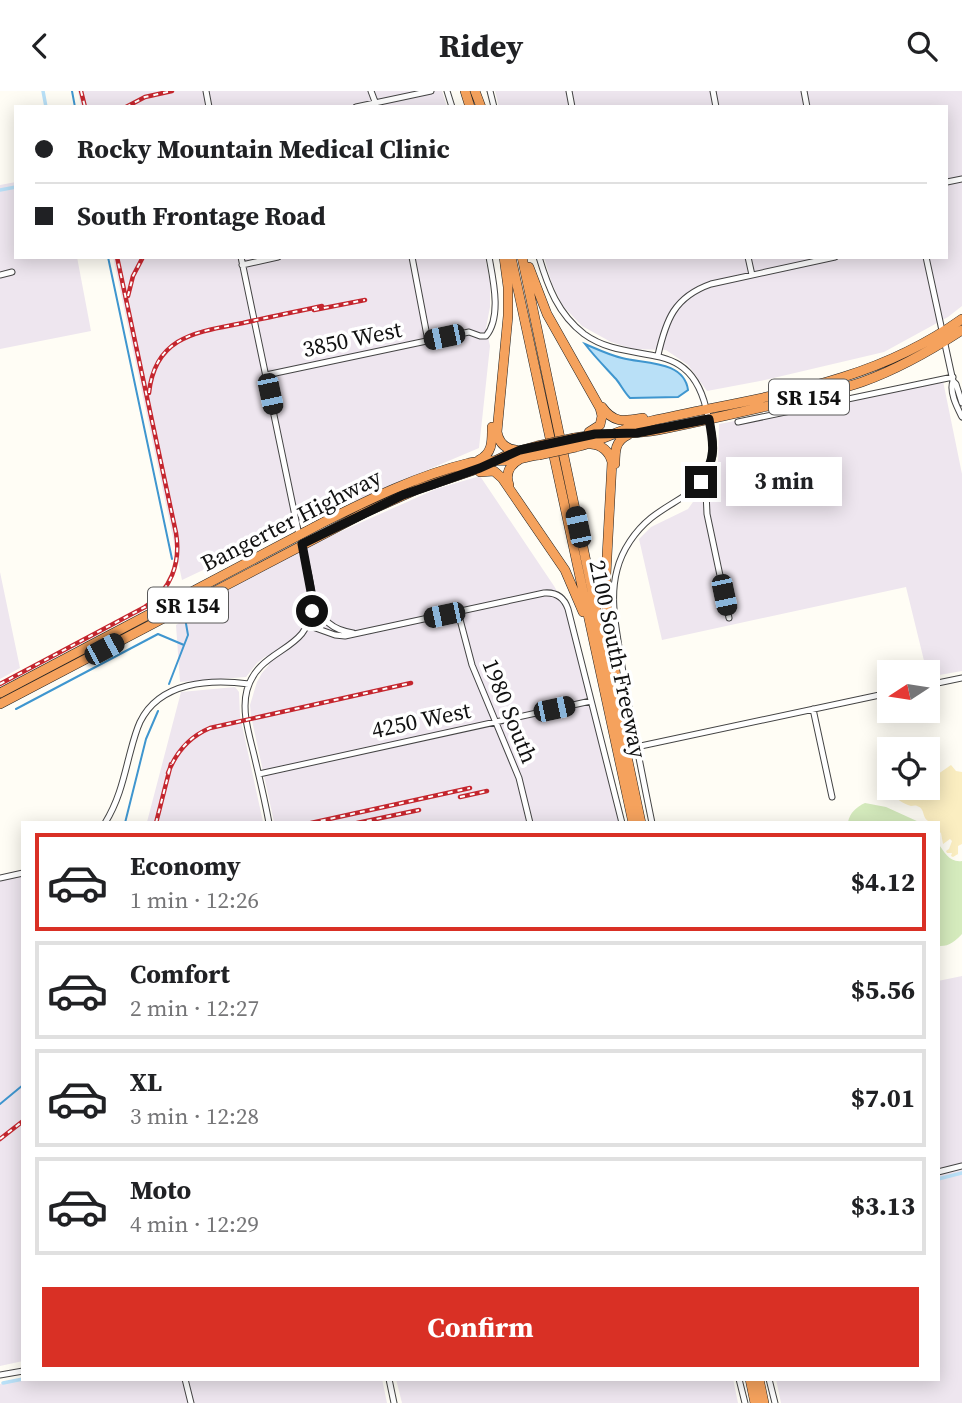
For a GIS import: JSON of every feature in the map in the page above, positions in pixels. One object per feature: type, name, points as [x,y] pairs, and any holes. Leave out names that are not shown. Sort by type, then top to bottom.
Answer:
[{"type":"highway","points":[[504,259],[508,316],[498,436],[501,443],[520,454],[507,475],[509,484],[575,589],[591,638],[613,731]]},
{"type":"highway","name":"2100 South Freeway","points":[[511,259],[633,821]]},
{"type":"highway","name":"2100 South Freeway","points":[[524,259],[641,821]]},
{"type":"highway","points":[[525,259],[547,314],[600,408],[600,425],[575,442]]},
{"type":"highway","name":"Bangerter Highway","points":[[0,704],[300,540],[349,509],[404,485],[476,462],[496,460],[599,434],[631,433],[709,419],[845,387],[905,363],[944,337],[962,319]]},
{"type":"highway","name":"Bangerter Highway","points":[[575,442],[589,444],[635,425],[844,378],[962,330]]},
{"type":"highway","points":[[583,377],[605,411],[618,420],[693,411]]},
{"type":"highway","points":[[476,462],[485,457],[491,447],[492,427],[501,384]]},
{"type":"highway","points":[[609,521],[616,447],[621,438],[631,433]]},
{"type":"highway","points":[[589,444],[604,448],[611,459],[605,594],[618,687],[618,715]]},
{"type":"highway","name":"Bangerter Highway","points":[[0,693],[300,540],[403,495],[496,460]]},
{"type":"highway","points":[[458,475],[487,470],[496,472],[524,507]]},
{"type":"highway","points":[[750,1381],[755,1403]]},
{"type":"highway","points":[[759,1381],[764,1403]]},
{"type":"street","points":[[371,91],[376,105],[432,91]]},
{"type":"street","points":[[241,259],[312,597],[312,611],[307,625],[296,641],[264,662],[257,670],[249,684],[245,700],[245,711],[269,821]]},
{"type":"street","points":[[242,265],[269,259]]},
{"type":"street","points":[[412,259],[428,341]]},
{"type":"street","name":"3850 West","points":[[266,375],[468,332],[486,336],[490,331],[495,304],[495,285],[489,259]]},
{"type":"street","points":[[540,259],[554,300],[573,324],[585,334],[614,349],[670,359],[695,379],[713,437],[713,455],[701,482],[689,494],[643,525],[629,543],[618,568],[614,589],[614,611],[636,747],[652,821]]},
{"type":"street","points":[[748,259],[752,275]]},
{"type":"street","points":[[658,355],[670,315],[681,301],[703,287],[826,259]]},
{"type":"street","points":[[926,259],[953,379],[962,403]]},
{"type":"street","points":[[0,275],[12,272]]},
{"type":"street","points":[[953,379],[953,394],[962,417]]},
{"type":"street","points":[[738,422],[953,379]]},
{"type":"street","points":[[701,482],[706,492],[707,513],[729,618]]},
{"type":"street","points":[[695,489],[706,496]]},
{"type":"street","points":[[307,625],[345,636],[544,593],[556,594],[564,600],[568,609],[621,821]]},
{"type":"street","points":[[312,597],[327,622],[344,632],[359,633]]},
{"type":"street","name":"1980 South","points":[[458,612],[472,665],[519,778],[530,821]]},
{"type":"street","points":[[940,682],[962,677]]},
{"type":"street","points":[[106,821],[120,794],[139,723],[153,703],[167,693],[195,684],[249,684]]},
{"type":"street","points":[[636,747],[877,696]]},
{"type":"street","name":"4250 West","points":[[258,773],[591,701]]},
{"type":"street","points":[[813,709],[832,797]]},
{"type":"street","points":[[0,878],[21,873]]},
{"type":"street","points":[[940,1172],[962,1166]]},
{"type":"street","points":[[0,1375],[21,1371]]},
{"type":"street","points":[[186,1381],[191,1403]]},
{"type":"street","points":[[389,1381],[394,1403]]},
{"type":"street","points":[[740,1381],[745,1403]]},
{"type":"street","points":[[770,1381],[775,1403]]},
{"type":"shaded area","points":[[78,91],[442,91],[446,105],[81,105]]},
{"type":"shaded area","points":[[495,91],[962,91],[962,306],[948,317],[884,352],[707,391],[688,365],[666,350],[633,349],[611,342],[582,326],[563,306],[552,284],[545,259],[948,259],[948,105],[498,105]]},
{"type":"shaded area","points":[[14,182],[14,259],[77,259],[91,331],[0,349],[0,185]]},
{"type":"shaded area","points":[[113,259],[485,259],[490,282],[490,307],[486,328],[490,346],[479,448],[307,521],[182,580]]},
{"type":"shaded area","points":[[943,381],[962,474],[962,671],[940,675],[940,660],[924,660],[906,587],[662,640],[639,539],[651,527],[688,509],[705,485],[718,464],[719,424]]},
{"type":"shaded area","points":[[480,476],[565,605],[619,821],[274,821],[250,705],[257,682],[269,665],[266,656],[246,677],[180,682],[176,625],[247,578],[333,535],[436,489]]},
{"type":"shaded area","points":[[0,572],[20,668],[0,679]]},
{"type":"shaded area","points":[[235,687],[239,692],[240,716],[263,821],[147,821],[181,692]]},
{"type":"shaded area","points":[[21,871],[21,1361],[0,1366],[0,876]]},
{"type":"shaded area","points":[[962,976],[962,1403],[781,1403],[776,1381],[940,1381],[940,981]]},
{"type":"shaded area","points":[[21,1379],[382,1381],[387,1403],[0,1403],[0,1384]]},
{"type":"shaded area","points":[[396,1381],[733,1381],[738,1403],[402,1403]]},
{"type":"green space","points":[[865,803],[886,807],[917,821],[848,821],[859,806]]},
{"type":"green space","points":[[940,846],[951,859],[962,861],[962,934],[952,943],[942,946]]},
{"type":"sand","points":[[951,765],[956,771],[962,772],[962,844],[958,846],[958,854],[953,857],[952,853],[947,853],[952,841],[950,839],[943,844],[940,821],[928,821],[920,808],[899,800],[940,800],[940,773]]},
{"type":"water","points":[[585,344],[617,357],[671,368],[685,380],[688,390],[678,397],[630,398]]},
{"type":"waterway","points":[[43,91],[46,105]]},
{"type":"waterway","points":[[72,91],[75,105]]},
{"type":"waterway","points":[[0,190],[14,187]]},
{"type":"waterway","points":[[108,259],[172,559]]},
{"type":"waterway","points":[[169,684],[188,635],[185,618]]},
{"type":"waterway","points":[[16,709],[158,634],[184,645]]},
{"type":"waterway","points":[[126,821],[146,739],[158,711]]},
{"type":"waterway","points":[[0,1104],[21,1087]]},
{"type":"waterway","points":[[940,1178],[962,1173]]},
{"type":"waterway","points":[[3,1383],[21,1379]]},
{"type":"railway","points":[[81,91],[84,105]]},
{"type":"railway","points":[[130,105],[145,97],[172,91]]},
{"type":"railway","points":[[0,684],[145,607],[168,584],[175,565],[176,533],[117,259]]},
{"type":"railway","points":[[128,296],[133,276],[142,259]]},
{"type":"railway","points":[[314,310],[365,300]]},
{"type":"railway","points":[[149,393],[160,359],[169,348],[181,340],[210,330],[322,306]]},
{"type":"railway","points":[[168,773],[184,746],[210,728],[411,683]]},
{"type":"railway","points":[[157,821],[171,764]]},
{"type":"railway","points":[[320,821],[470,788]]},
{"type":"railway","points":[[460,797],[487,791]]},
{"type":"railway","points":[[367,821],[419,810]]},
{"type":"railway","points":[[0,1139],[21,1123]]},
{"type":"route","points":[[312,611],[302,544],[403,495],[480,468],[513,452],[595,434],[637,433],[709,419],[713,455],[701,482]]}]
